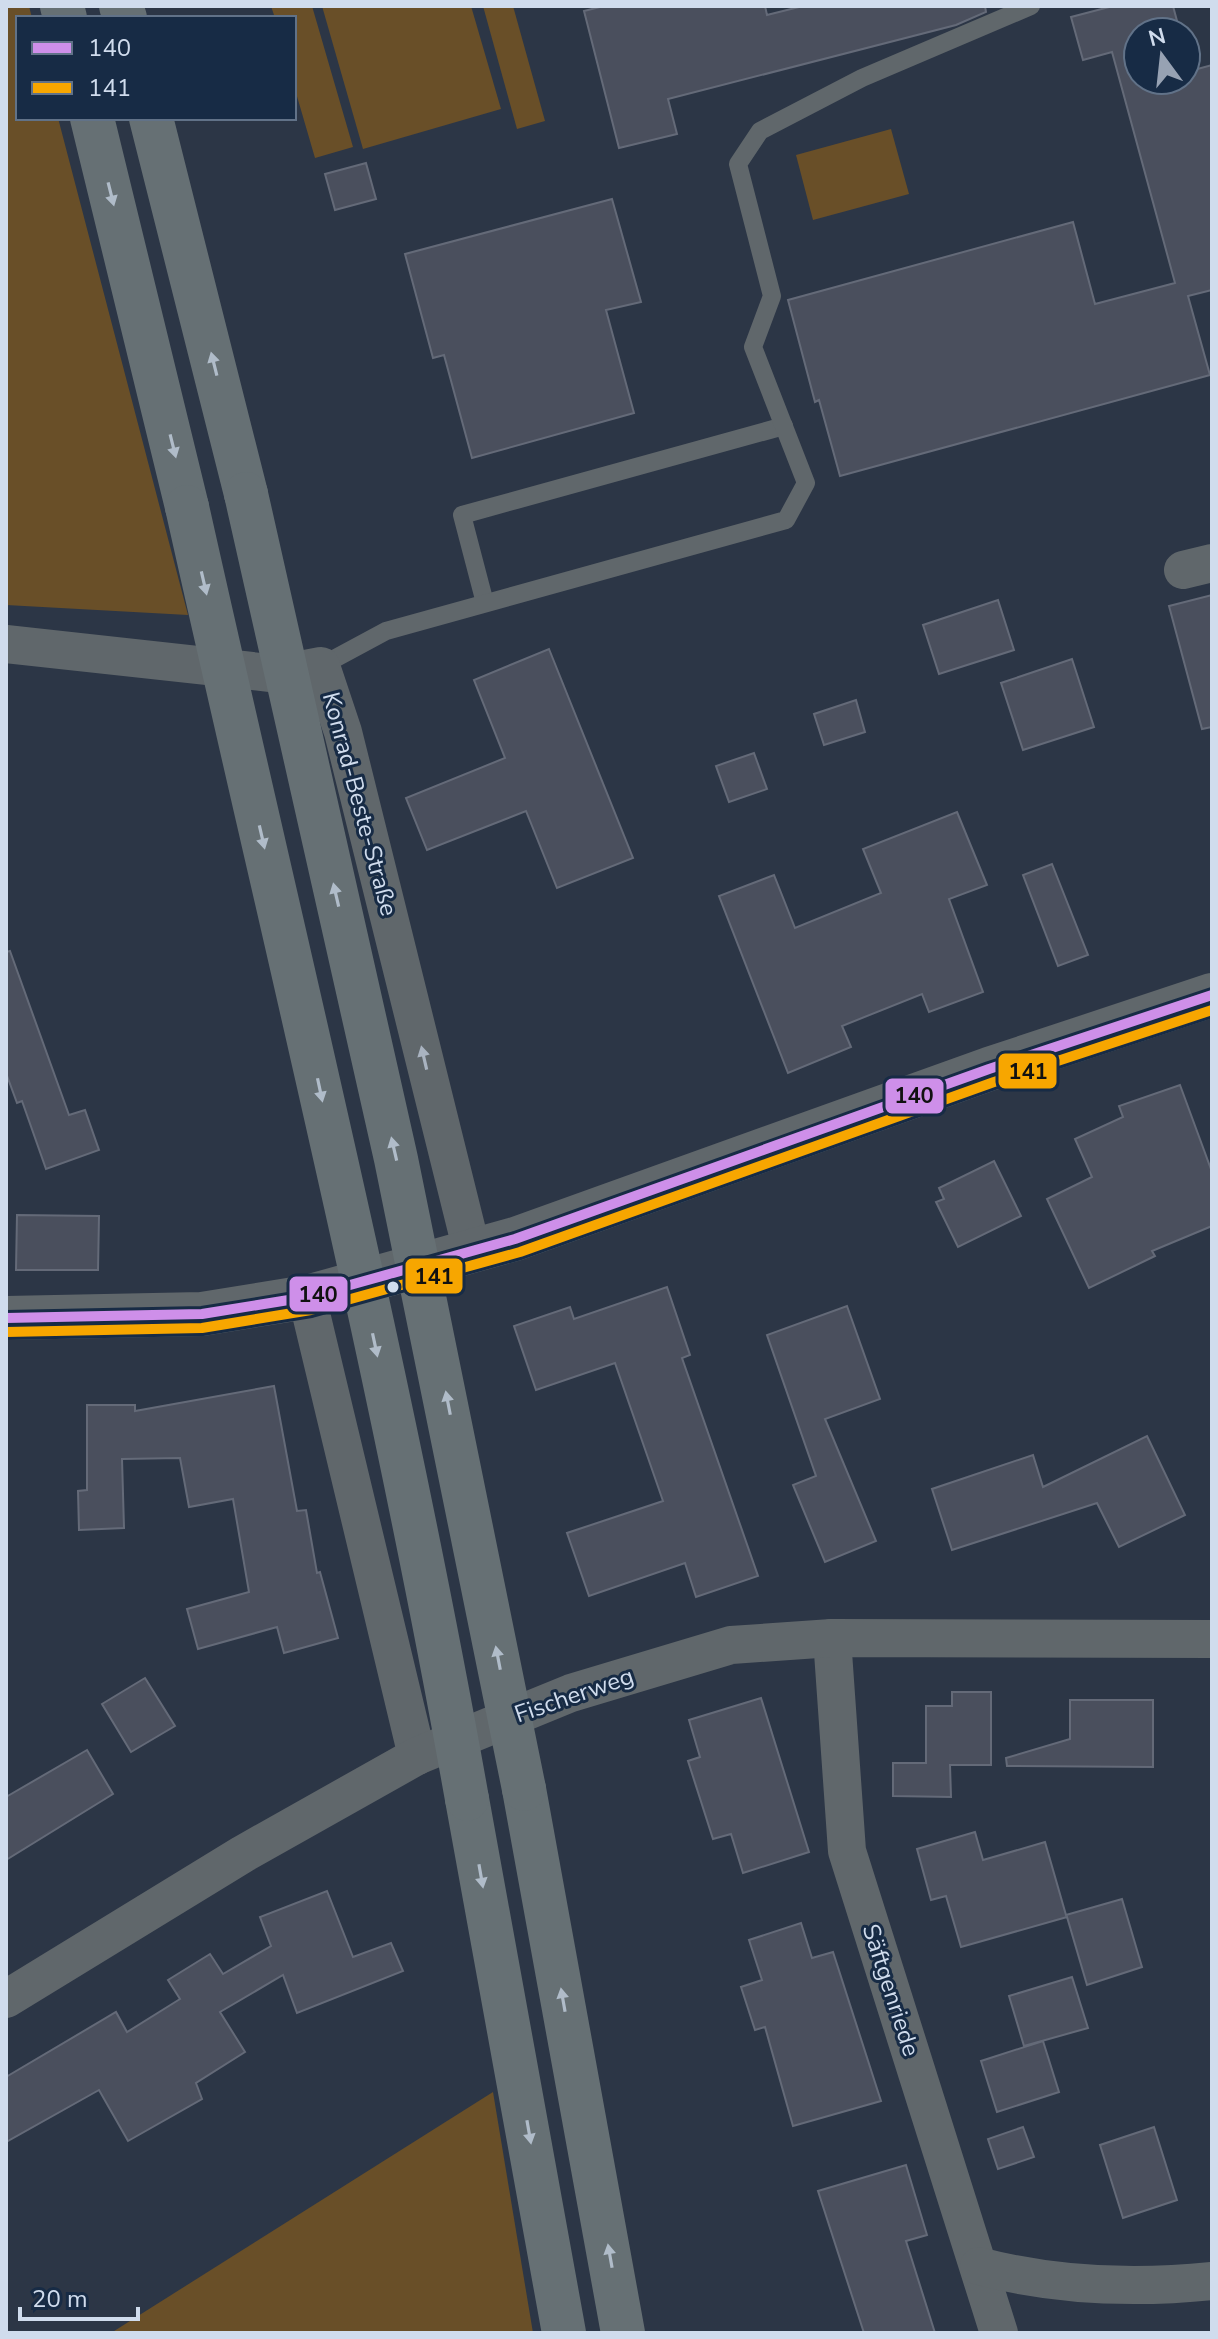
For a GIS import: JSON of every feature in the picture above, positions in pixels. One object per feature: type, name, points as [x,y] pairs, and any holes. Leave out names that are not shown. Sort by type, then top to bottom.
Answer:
[{"type":"highway","points":[[92,120],[187,507],[398,1450],[467,1799],[564,2333]]},
{"type":"highway","points":[[152,120],[246,494],[396,1159],[524,1789],[623,2333]]},
{"type":"street","name":"Konrad-Beste-Straße","points":[[6,644],[279,674],[321,666],[343,732],[472,1251]]},
{"type":"street","points":[[6,1318],[202,1314],[307,1297],[472,1251],[617,1204],[989,1069],[1212,995]]},
{"type":"street","points":[[307,1297],[417,1756]]},
{"type":"street","name":"Fischerweg","points":[[6,1999],[243,1854],[417,1756],[571,1693],[731,1645],[832,1638],[1212,1639]]},
{"type":"street","name":"Säftgenriede","points":[[832,1638],[847,1851],[999,2333]]},
{"type":"street","points":[[979,2266],[1029,2280],[1150,2287],[1212,2281]]},
{"type":"lane","points":[[321,666],[386,631],[786,520],[806,483],[753,347],[772,296],[738,164],[760,131],[862,78],[1031,6]]},
{"type":"lane","points":[[485,603],[462,515],[784,426]]},
{"type":"shaded area","points":[[6,6],[29,6],[32,16],[16,16],[16,120],[59,120],[188,615],[6,605]]},
{"type":"shaded area","points":[[271,6],[312,6],[353,147],[315,158],[296,93],[296,16],[274,16]]},
{"type":"shaded area","points":[[322,6],[471,6],[501,109],[363,149]]},
{"type":"shaded area","points":[[483,6],[513,6],[545,121],[517,129]]},
{"type":"shaded area","points":[[891,129],[909,194],[813,220],[796,155]]},
{"type":"shaded area","points":[[493,2092],[533,2333],[111,2333]]},
{"type":"building","points":[[604,6],[765,6],[767,15],[803,6],[985,6],[986,12],[956,25],[668,99],[677,134],[619,148],[584,11]]},
{"type":"building","points":[[1113,6],[1173,6],[1176,16],[1122,16],[1122,89],[1112,52],[1083,60],[1071,17]]},
{"type":"building","points":[[1212,65],[1212,290],[1188,296],[1210,375],[840,476],[819,400],[815,402],[788,300],[1073,222],[1095,304],[1175,283],[1124,96],[1202,96],[1202,68]]},
{"type":"building","points":[[366,163],[376,199],[335,210],[325,174]]},
{"type":"building","points":[[612,199],[641,302],[606,310],[634,413],[472,458],[444,355],[433,358],[405,254]]},
{"type":"building","points":[[1212,595],[1212,727],[1202,729],[1169,606]]},
{"type":"building","points":[[998,600],[1014,650],[939,674],[923,625]]},
{"type":"building","points":[[549,649],[633,858],[557,888],[526,811],[427,850],[406,798],[505,758],[474,680]]},
{"type":"building","points":[[1072,659],[1094,727],[1023,750],[1001,683]]},
{"type":"building","points":[[856,700],[865,732],[824,745],[814,714]]},
{"type":"building","points":[[754,753],[767,789],[729,802],[716,766]]},
{"type":"building","points":[[957,812],[987,885],[949,899],[983,992],[929,1012],[922,994],[842,1026],[851,1047],[788,1073],[719,896],[774,875],[795,928],[881,893],[863,849]]},
{"type":"building","points":[[1052,864],[1088,955],[1058,966],[1023,875]]},
{"type":"building","points":[[10,951],[69,1115],[85,1110],[99,1150],[46,1169],[22,1101],[17,1103],[6,1073],[6,952]]},
{"type":"building","points":[[1180,1085],[1212,1172],[1212,1226],[1152,1251],[1155,1256],[1089,1288],[1047,1199],[1092,1177],[1075,1139],[1123,1117],[1119,1106]]},
{"type":"building","points":[[994,1161],[1021,1216],[958,1247],[936,1202],[944,1199],[939,1188]]},
{"type":"building","points":[[17,1215],[99,1216],[98,1270],[16,1270]]},
{"type":"building","points":[[667,1287],[690,1355],[682,1358],[758,1576],[696,1597],[685,1563],[589,1596],[567,1533],[663,1501],[615,1363],[536,1390],[514,1326],[570,1307],[574,1319]]},
{"type":"building","points":[[847,1306],[880,1399],[825,1419],[876,1541],[825,1562],[793,1485],[816,1476],[767,1335]]},
{"type":"building","points":[[274,1386],[297,1511],[306,1510],[317,1573],[320,1572],[338,1638],[284,1653],[277,1627],[198,1649],[187,1609],[249,1592],[233,1499],[189,1507],[180,1458],[122,1459],[124,1528],[79,1530],[78,1491],[87,1490],[87,1405],[135,1405],[135,1411]]},
{"type":"building","points":[[1147,1436],[1185,1515],[1119,1547],[1097,1503],[952,1550],[932,1489],[1033,1455],[1043,1487]]},
{"type":"building","points":[[145,1678],[175,1726],[131,1752],[102,1704]]},
{"type":"building","points":[[952,1692],[991,1692],[991,1765],[950,1765],[951,1797],[893,1796],[893,1763],[926,1763],[926,1706],[952,1706]]},
{"type":"building","points":[[761,1698],[809,1852],[743,1873],[731,1834],[713,1839],[688,1761],[700,1757],[689,1720]]},
{"type":"building","points":[[1070,1700],[1153,1700],[1153,1767],[1007,1766],[1006,1758],[1070,1739]]},
{"type":"building","points":[[87,1750],[113,1794],[6,1860],[6,1797]]},
{"type":"building","points":[[975,1832],[983,1860],[1045,1842],[1066,1915],[1122,1899],[1142,1967],[1087,1985],[1067,1917],[961,1947],[946,1896],[931,1900],[917,1849]]},
{"type":"building","points":[[327,1891],[353,1957],[391,1943],[403,1971],[297,2013],[283,1975],[220,2012],[245,2052],[196,2083],[202,2099],[128,2141],[99,2090],[6,2142],[6,2077],[116,2012],[127,2032],[180,1999],[168,1980],[210,1954],[223,1974],[271,1946],[260,1917]]},
{"type":"building","points":[[801,1923],[812,1958],[833,1952],[881,2101],[793,2126],[765,2027],[755,2030],[741,1987],[762,1980],[749,1940]]},
{"type":"building","points":[[1072,1977],[1088,2028],[1024,2046],[1009,1996]]},
{"type":"building","points":[[1043,2041],[1059,2092],[997,2112],[981,2061]]},
{"type":"building","points":[[1023,2127],[1034,2157],[998,2169],[988,2139]]},
{"type":"building","points":[[1154,2127],[1177,2200],[1123,2218],[1100,2145]]},
{"type":"building","points":[[906,2165],[927,2235],[906,2241],[935,2333],[864,2333],[818,2191]]},
{"type":"transit line","name":"140","points":[[6,1318],[202,1314],[307,1297],[515,1239],[989,1069],[1212,995]]},
{"type":"transit line","name":"141","points":[[6,1332],[202,1328],[311,1310],[520,1252],[994,1082],[1212,1010]]}]
